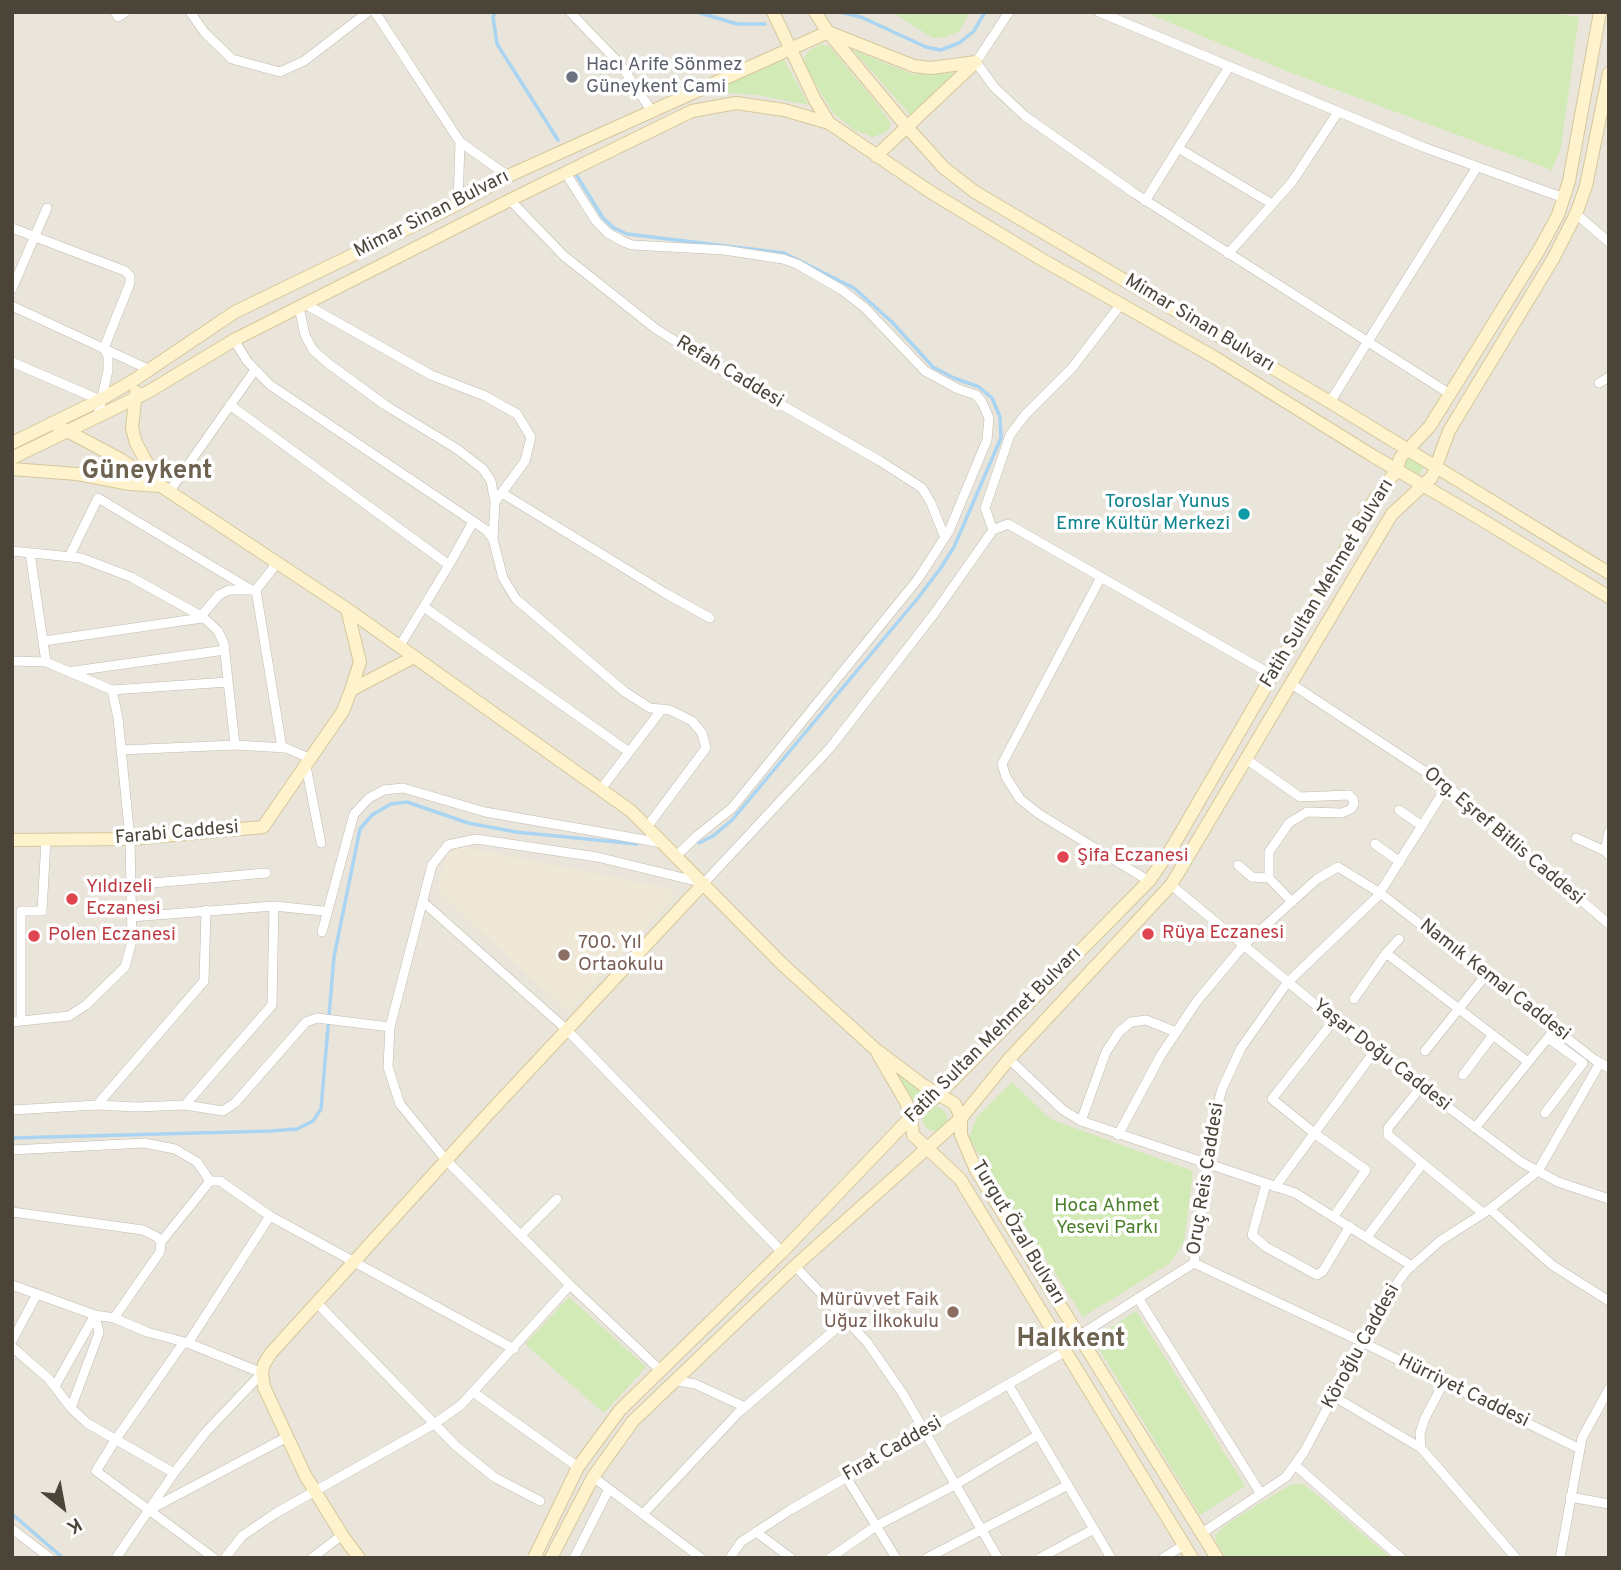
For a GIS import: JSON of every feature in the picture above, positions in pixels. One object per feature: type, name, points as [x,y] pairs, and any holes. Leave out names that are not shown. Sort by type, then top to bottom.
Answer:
[{"type":"street","points":[[115,12],[118,17],[126,12]]},
{"type":"street","points":[[205,12],[193,16],[205,33],[232,59],[281,72],[304,61],[368,12]]},
{"type":"street","points":[[375,12],[460,142],[508,176]]},
{"type":"street","points":[[570,12],[620,64],[652,110]]},
{"type":"street","points":[[773,12],[790,49],[828,32],[914,66],[932,68],[976,62]]},
{"type":"street","name":"Mimar Sinan Bulvarı","points":[[815,12],[828,32],[944,168],[975,192],[1330,402],[1609,572]]},
{"type":"street","points":[[876,156],[976,62],[1009,12]]},
{"type":"street","points":[[1099,12],[1338,112],[1563,198]]},
{"type":"street","points":[[1409,450],[1430,426],[1558,215],[1580,128],[1601,12]]},
{"type":"street","name":"Mimar Sinan Bulvarı","points":[[12,443],[100,400],[150,370],[235,312],[458,204],[508,176],[790,49],[829,123]]},
{"type":"street","points":[[976,62],[994,87],[1025,116],[1145,201],[1450,394]]},
{"type":"street","points":[[1145,201],[1229,67]]},
{"type":"street","points":[[1436,466],[1449,431],[1553,259],[1576,214],[1586,186],[1609,74]]},
{"type":"street","name":"Mimar Sinan Bulvarı","points":[[12,458],[137,397],[234,340],[565,172],[692,111],[736,103],[784,110],[829,123],[951,205],[1214,357],[1609,597]]},
{"type":"street","points":[[1228,254],[1292,182],[1338,112]]},
{"type":"street","points":[[458,204],[460,142]]},
{"type":"street","points":[[1178,148],[1272,204]]},
{"type":"street","points":[[1330,402],[1477,167]]},
{"type":"street","points":[[565,172],[596,221],[608,233],[632,244],[760,254],[797,264],[842,290],[865,308],[925,371],[958,389],[976,395],[989,418],[987,440],[945,538],[918,579],[732,808],[675,857]]},
{"type":"street","name":"Refah Caddesi","points":[[510,200],[564,256],[656,329],[922,488],[945,538]]},
{"type":"street","points":[[12,289],[47,208]]},
{"type":"street","points":[[1576,214],[1609,242]]},
{"type":"street","points":[[12,228],[125,271],[130,276],[130,283],[104,348],[108,356],[108,370],[99,416]]},
{"type":"street","points":[[993,530],[985,508],[1010,435],[1072,368],[1121,304]]},
{"type":"street","points":[[12,306],[150,370]]},
{"type":"street","points":[[302,306],[431,375],[485,396],[517,414],[531,437],[525,461],[495,502]]},
{"type":"street","points":[[302,306],[305,335],[313,350],[328,364],[483,469],[491,481],[495,502],[493,539],[503,578],[516,599],[625,692],[650,708],[670,710],[692,721],[702,733],[706,748],[647,827]]},
{"type":"street","points":[[234,340],[255,370],[270,385],[486,530],[493,539]]},
{"type":"street","points":[[12,362],[100,400]]},
{"type":"street","points":[[165,489],[255,370]]},
{"type":"street","points":[[1599,383],[1609,377]]},
{"type":"street","points":[[134,380],[137,397],[132,428],[136,443],[165,489]]},
{"type":"street","points":[[230,405],[449,565]]},
{"type":"street","points":[[52,423],[120,458],[346,609],[631,811],[782,964],[874,1048],[938,1095],[955,1104],[961,1118]]},
{"type":"street","name":"Fatih Sultan Mehmet Bulvarı","points":[[534,1558],[578,1467],[620,1410],[782,1252],[911,1117],[938,1095],[1149,881],[1173,846],[1274,676],[1377,496],[1397,470],[1400,458],[1409,450]]},
{"type":"street","name":"Fatih Sultan Mehmet Bulvarı","points":[[551,1558],[593,1477],[633,1421],[796,1266],[961,1118],[1009,1059],[1171,885],[1392,514],[1424,486],[1432,477],[1436,466]]},
{"type":"street","points":[[12,469],[77,474],[165,489]]},
{"type":"street","points":[[502,493],[710,618]]},
{"type":"street","points":[[69,557],[98,499],[253,590],[282,748]]},
{"type":"street","points":[[399,647],[473,522]]},
{"type":"street","points":[[116,1558],[174,1473],[205,1433],[262,1373],[271,1353],[566,1029],[830,748],[934,614],[993,530],[1007,523],[1274,676]]},
{"type":"street","points":[[12,551],[80,558],[131,577],[202,617],[218,631],[224,644],[235,745]]},
{"type":"street","points":[[30,553],[46,662]]},
{"type":"street","points":[[44,641],[202,617],[219,595],[229,590],[253,590],[277,563]]},
{"type":"street","points":[[1101,577],[1002,764],[1006,777],[1020,799],[1039,814],[1149,881]]},
{"type":"street","points":[[424,607],[629,752]]},
{"type":"street","name":"Farabi Caddesi","points":[[12,840],[130,839],[262,827],[343,711],[359,662],[346,609]]},
{"type":"street","points":[[71,672],[225,650]]},
{"type":"street","points":[[351,690],[414,657]]},
{"type":"street","points":[[12,661],[46,662],[112,690],[228,682]]},
{"type":"street","name":"Org. Eşref Bitlis Caddesi","points":[[1290,683],[1447,786],[1609,924]]},
{"type":"street","points":[[46,840],[42,911],[21,911],[17,1021],[69,1016],[125,968],[132,941],[130,839],[118,718],[112,690]]},
{"type":"street","points":[[601,789],[662,709]]},
{"type":"street","points":[[121,750],[235,745],[282,748],[309,763],[321,843]]},
{"type":"street","points":[[1118,1135],[1161,1055],[1197,1001],[1243,946],[1292,902],[1269,877],[1269,852],[1289,823],[1307,812],[1342,813],[1351,809],[1354,804],[1349,795],[1300,797],[1246,758]]},
{"type":"street","name":"Oruç Reis Caddesi","points":[[1080,1335],[1194,1263],[1212,1126],[1222,1089],[1241,1048],[1287,983],[1380,893],[1447,786]]},
{"type":"street","points":[[322,932],[355,814],[369,798],[384,790],[403,788],[485,812],[662,843]]},
{"type":"street","points":[[1399,810],[1422,826]]},
{"type":"street","points":[[1576,838],[1607,853],[1609,832]]},
{"type":"street","points":[[660,1370],[570,1285],[446,1160],[400,1104],[388,1067],[390,1027],[432,865],[448,845],[476,839],[597,857],[704,883]]},
{"type":"street","points":[[1375,844],[1400,862]]},
{"type":"street","points":[[1238,865],[1252,877],[1269,877]]},
{"type":"street","name":"Namık Kemal Caddesi","points":[[1292,902],[1317,879],[1338,867],[1380,893],[1605,1066]]},
{"type":"street","points":[[130,884],[266,873]]},
{"type":"street","name":"Yaşar Doğu Caddesi","points":[[1171,885],[1374,1052],[1521,1162],[1558,1182],[1609,1199]]},
{"type":"street","points":[[423,902],[566,1029],[782,1252]]},
{"type":"street","points":[[131,916],[274,906],[323,911]]},
{"type":"street","points":[[185,1105],[272,1005],[274,906]]},
{"type":"street","points":[[97,1105],[204,981],[206,909]]},
{"type":"street","points":[[1354,999],[1399,939]]},
{"type":"street","points":[[1386,953],[1528,1062]]},
{"type":"street","points":[[1425,1051],[1486,975]]},
{"type":"street","points":[[12,1110],[97,1105],[185,1105],[223,1111],[228,1109],[306,1022],[321,1018],[390,1027]]},
{"type":"street","points":[[1081,1121],[1106,1052],[1119,1031],[1131,1022],[1146,1020],[1176,1032]]},
{"type":"street","points":[[1334,1020],[1272,1099],[1366,1170],[1334,1216]]},
{"type":"street","points":[[1475,1128],[1555,1029]]},
{"type":"street","points":[[1463,1075],[1493,1035]]},
{"type":"street","points":[[1545,1114],[1583,1063],[1548,1038]]},
{"type":"street","name":"Turgut Özal Bulvarı","points":[[874,1048],[906,1102],[913,1135],[960,1179],[1192,1558]]},
{"type":"street","points":[[1350,1226],[1323,1271],[1317,1275],[1266,1247],[1252,1235],[1270,1185],[1314,1133],[1374,1052]]},
{"type":"street","points":[[1009,1059],[1063,1110],[1081,1121],[1295,1193],[1412,1266]]},
{"type":"street","name":"Köroğlu Caddesi","points":[[1202,1533],[1286,1477],[1385,1300],[1412,1266],[1440,1241],[1486,1211],[1538,1171],[1578,1103],[1605,1066]]},
{"type":"street","points":[[1421,1087],[1388,1128],[1388,1135],[1552,1265],[1609,1301]]},
{"type":"street","points":[[1564,1091],[1578,1103]]},
{"type":"street","name":"Turgut Özal Bulvarı","points":[[961,1118],[961,1135],[975,1170],[1217,1558]]},
{"type":"street","points":[[12,1150],[144,1143],[175,1149],[197,1162],[210,1181]]},
{"type":"street","points":[[1367,1237],[1422,1164]]},
{"type":"street","points":[[210,1181],[220,1181],[270,1216],[514,1349]]},
{"type":"street","points":[[114,1318],[160,1252],[161,1242],[210,1181]]},
{"type":"street","points":[[521,1235],[557,1199]]},
{"type":"street","points":[[12,1212],[144,1230],[161,1242]]},
{"type":"street","points":[[214,1558],[96,1471],[186,1343],[270,1216]]},
{"type":"street","name":"Hürriyet Caddesi","points":[[1194,1263],[1580,1449]]},
{"type":"street","points":[[796,1266],[867,1342],[924,1431],[998,1558]]},
{"type":"street","points":[[12,1285],[95,1315],[114,1318],[147,1332],[186,1343],[262,1373]]},
{"type":"street","points":[[225,1558],[242,1536],[314,1491],[434,1424],[461,1405],[570,1285]]},
{"type":"street","points":[[12,1341],[37,1294]]},
{"type":"street","points":[[1138,1298],[1261,1494]]},
{"type":"street","points":[[317,1302],[456,1446],[494,1477],[540,1501]]},
{"type":"street","points":[[55,1386],[95,1315]]},
{"type":"street","points":[[71,1408],[99,1333],[95,1315]]},
{"type":"street","points":[[643,1514],[745,1407],[846,1320]]},
{"type":"street","points":[[12,1347],[30,1360],[87,1423],[174,1473]]},
{"type":"street","name":"Fırat Caddesi","points":[[730,1558],[741,1542],[756,1532],[924,1431],[1064,1352]]},
{"type":"street","points":[[262,1373],[264,1387],[314,1491],[359,1558]]},
{"type":"street","points":[[677,1381],[695,1384],[745,1407]]},
{"type":"street","points":[[1421,1448],[1420,1433],[1425,1418],[1444,1382]]},
{"type":"street","points":[[1008,1384],[1111,1558]]},
{"type":"street","points":[[1560,1558],[1582,1438],[1606,1401],[1609,1389]]},
{"type":"street","points":[[474,1392],[578,1467]]},
{"type":"street","points":[[1333,1396],[1421,1448],[1516,1558]]},
{"type":"street","points":[[830,1558],[876,1526],[955,1485],[1038,1435]]},
{"type":"street","points":[[148,1511],[287,1437]]},
{"type":"street","points":[[1295,1465],[1401,1558]]},
{"type":"street","points":[[593,1477],[701,1558]]},
{"type":"street","points":[[846,1477],[896,1558]]},
{"type":"street","points":[[927,1558],[1068,1485]]},
{"type":"street","points":[[574,1558],[609,1489]]},
{"type":"street","points":[[1570,1497],[1609,1504]]},
{"type":"street","points":[[12,1529],[50,1558]]},
{"type":"street","points":[[1040,1558],[1094,1529]]},
{"type":"street","points":[[756,1532],[791,1558]]},
{"type":"street","points":[[312,1558],[342,1535]]},
{"type":"street","points":[[1163,1558],[1184,1545]]},
{"type":"shaded area","points":[[12,12],[1609,12],[1609,1558],[12,1558]]},
{"type":"shaded area","name":"700. Yıl Ortaokulu","points":[[464,847],[672,889],[675,896],[569,1013],[437,891],[446,856],[452,848]]},
{"type":"green space","points":[[892,12],[970,12],[959,31],[947,37],[933,38]]},
{"type":"green space","points":[[1144,12],[1545,12],[1579,17],[1561,147],[1552,170],[1291,73]]},
{"type":"green space","points":[[820,44],[829,46],[878,105],[891,123],[888,131],[873,137],[854,130],[833,113],[802,61],[808,52]]},
{"type":"green space","points":[[853,50],[912,74],[959,73],[913,118]]},
{"type":"green space","points":[[783,58],[809,105],[757,95],[709,92]]},
{"type":"green space","points":[[1409,456],[1425,465],[1418,477],[1401,468]]},
{"type":"green space","points":[[889,1067],[922,1092],[912,1099]]},
{"type":"green space","name":"Hoca Ahmet Yesevi Parkı","points":[[1012,1082],[1050,1119],[1193,1171],[1184,1242],[1170,1263],[1083,1317],[969,1138],[977,1117]]},
{"type":"green space","points":[[935,1107],[944,1110],[947,1119],[944,1128],[935,1131],[926,1128],[923,1119],[926,1110]]},
{"type":"green space","points":[[569,1297],[646,1367],[604,1413],[525,1344]]},
{"type":"green space","points":[[1136,1311],[1245,1486],[1200,1515],[1093,1339]]},
{"type":"green space","points":[[1301,1483],[1391,1558],[1226,1558],[1216,1542],[1215,1535],[1230,1522],[1290,1485]]},
{"type":"waterway","points":[[495,12],[493,17],[497,44],[558,140]]},
{"type":"waterway","points":[[697,12],[737,24],[765,24]]},
{"type":"waterway","points":[[840,12],[861,17],[926,47],[941,50],[959,43],[974,31],[985,12]]},
{"type":"waterway","points":[[577,176],[603,218],[614,228],[627,234],[784,253],[854,288],[892,322],[933,367],[979,387],[992,398],[1000,417],[1001,438],[954,547],[940,569],[732,820],[713,836],[699,843]]},
{"type":"waterway","points":[[12,1138],[271,1131],[297,1129],[313,1121],[321,1109],[334,957],[360,829],[372,815],[391,804],[407,802],[468,823],[516,832],[637,844]]},
{"type":"waterway","points":[[12,1514],[63,1558]]},
{"type":"place","name":"Hacı Arife Sönmez Güneykent Cami","points":[[572,77]]},
{"type":"place","name":"Toroslar Yunus Emre Kültür Merkezi","points":[[1244,514]]},
{"type":"place","name":"Şifa Eczanesi","points":[[1063,857]]},
{"type":"place","name":"Yıldızeli Eczanesi","points":[[72,899]]},
{"type":"place","name":"Rüya Eczanesi","points":[[1148,934]]},
{"type":"place","name":"Polen Eczanesi","points":[[34,936]]},
{"type":"place","name":"700. Yıl Ortaokulu","points":[[564,955]]},
{"type":"place","name":"Mürüvvet Faik Uğuz İlkokulu","points":[[953,1312]]},
{"type":"district","name":"Güneykent","points":[[147,473]]},
{"type":"district","name":"Halkkent","points":[[1071,1341]]}]
